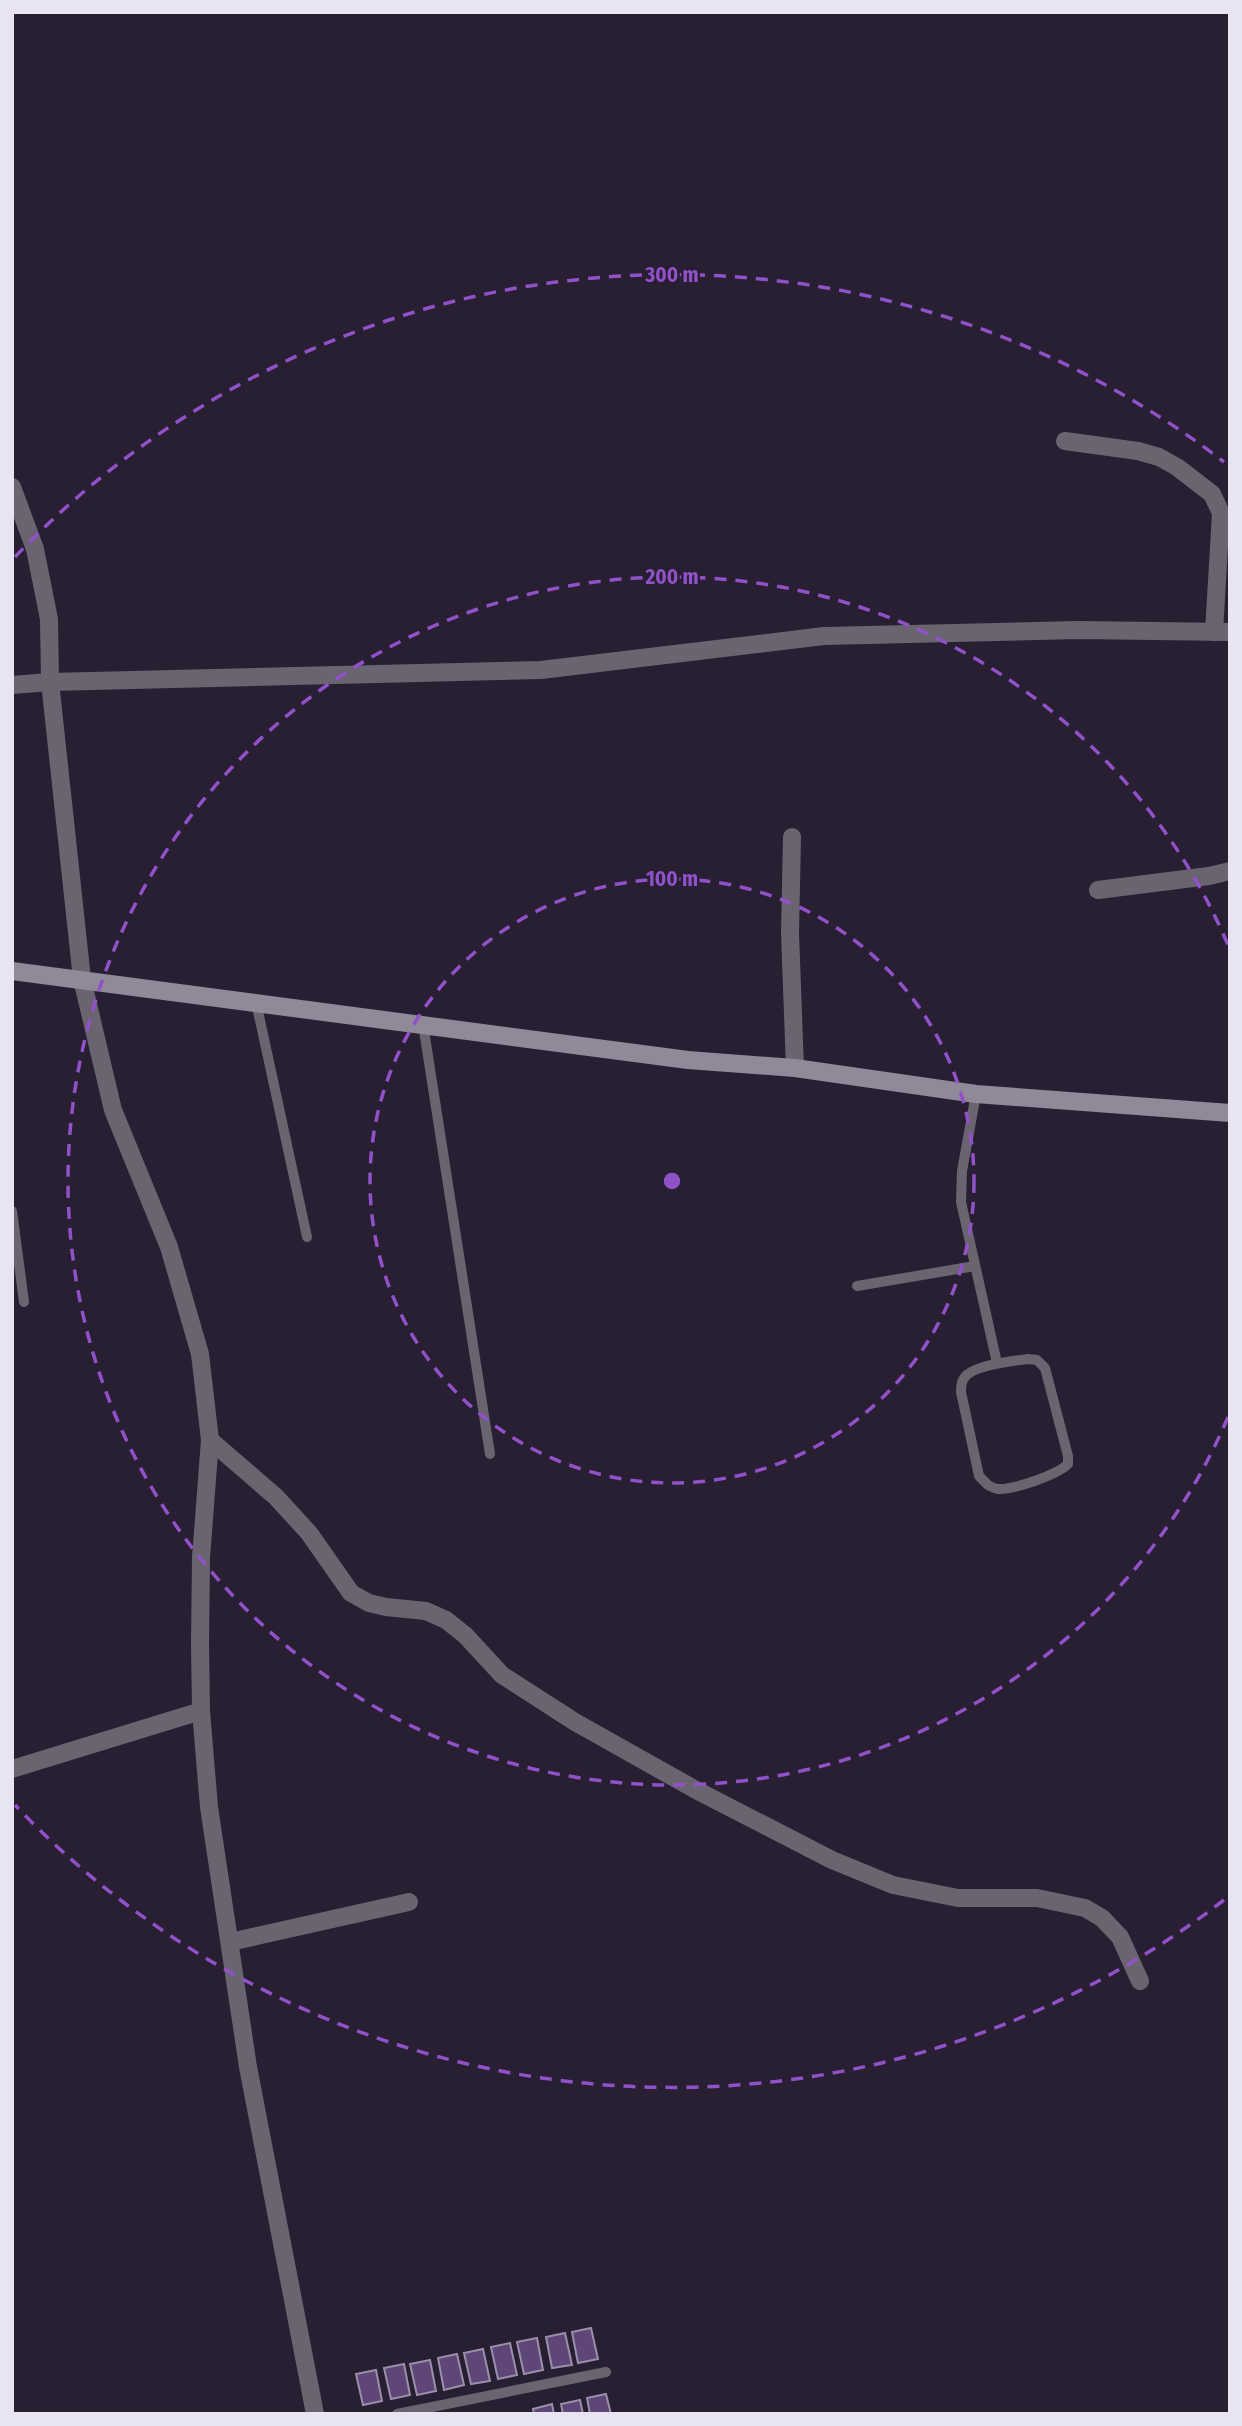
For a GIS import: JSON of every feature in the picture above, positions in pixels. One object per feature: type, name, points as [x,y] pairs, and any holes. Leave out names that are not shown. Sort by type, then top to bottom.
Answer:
[{"type":"main road","points":[[12,971],[688,1060],[796,1068],[976,1094],[1230,1114]]},
{"type":"street","points":[[12,685],[541,670],[824,636],[1078,630],[1222,632],[1221,513],[1212,494],[1177,467],[1159,457],[1138,451],[1065,441]]},
{"type":"street","points":[[12,487],[35,549],[49,619],[50,682],[82,979],[113,1110],[169,1247],[200,1354],[210,1440],[201,1558],[200,1644],[201,1711],[209,1807],[248,2067],[315,2414]]},
{"type":"street","points":[[792,837],[790,933],[796,1068]]},
{"type":"street","points":[[1098,890],[1230,871]]},
{"type":"street","points":[[210,1440],[276,1497],[328,1559],[351,1593],[369,1603],[426,1612],[446,1620],[466,1635],[502,1675],[575,1722],[695,1790],[832,1860],[893,1885],[958,1898],[1037,1898],[1084,1908],[1102,1919],[1120,1937],[1140,1981]]},
{"type":"street","points":[[12,1769],[201,1711]]},
{"type":"street","points":[[230,1942],[410,1902]]},
{"type":"lane","points":[[256,1002],[307,1237]]},
{"type":"lane","points":[[423,1024],[490,1454]]},
{"type":"lane","points":[[976,1094],[962,1171],[961,1202],[997,1363]]},
{"type":"lane","points":[[12,1211],[24,1302]]},
{"type":"lane","points":[[857,1286],[975,1266]]},
{"type":"lane","points":[[1028,1359],[1037,1360],[1045,1368],[1068,1456],[1068,1464],[1061,1471],[1045,1478],[999,1489],[988,1486],[979,1476],[961,1392],[963,1379],[970,1372],[997,1363],[1028,1359]]},
{"type":"lane","points":[[397,2414],[606,2372]]},
{"type":"building","points":[[591,2328],[598,2359],[578,2363],[572,2332]]},
{"type":"building","points":[[565,2333],[572,2365],[552,2368],[546,2337]]},
{"type":"building","points":[[537,2338],[543,2370],[524,2374],[517,2342]]},
{"type":"building","points":[[510,2343],[517,2375],[498,2379],[491,2347]]},
{"type":"building","points":[[483,2349],[490,2381],[471,2384],[464,2353]]},
{"type":"building","points":[[457,2354],[464,2385],[444,2390],[438,2358]]},
{"type":"building","points":[[430,2360],[436,2391],[417,2395],[410,2364]]},
{"type":"building","points":[[404,2364],[410,2395],[391,2399],[384,2368]]},
{"type":"building","points":[[376,2370],[382,2401],[363,2405],[356,2374]]},
{"type":"building","points":[[606,2394],[611,2414],[590,2414],[587,2398]]},
{"type":"building","points":[[580,2400],[583,2414],[563,2414],[561,2404]]},
{"type":"building","points":[[552,2404],[554,2414],[534,2414],[533,2409]]}]
